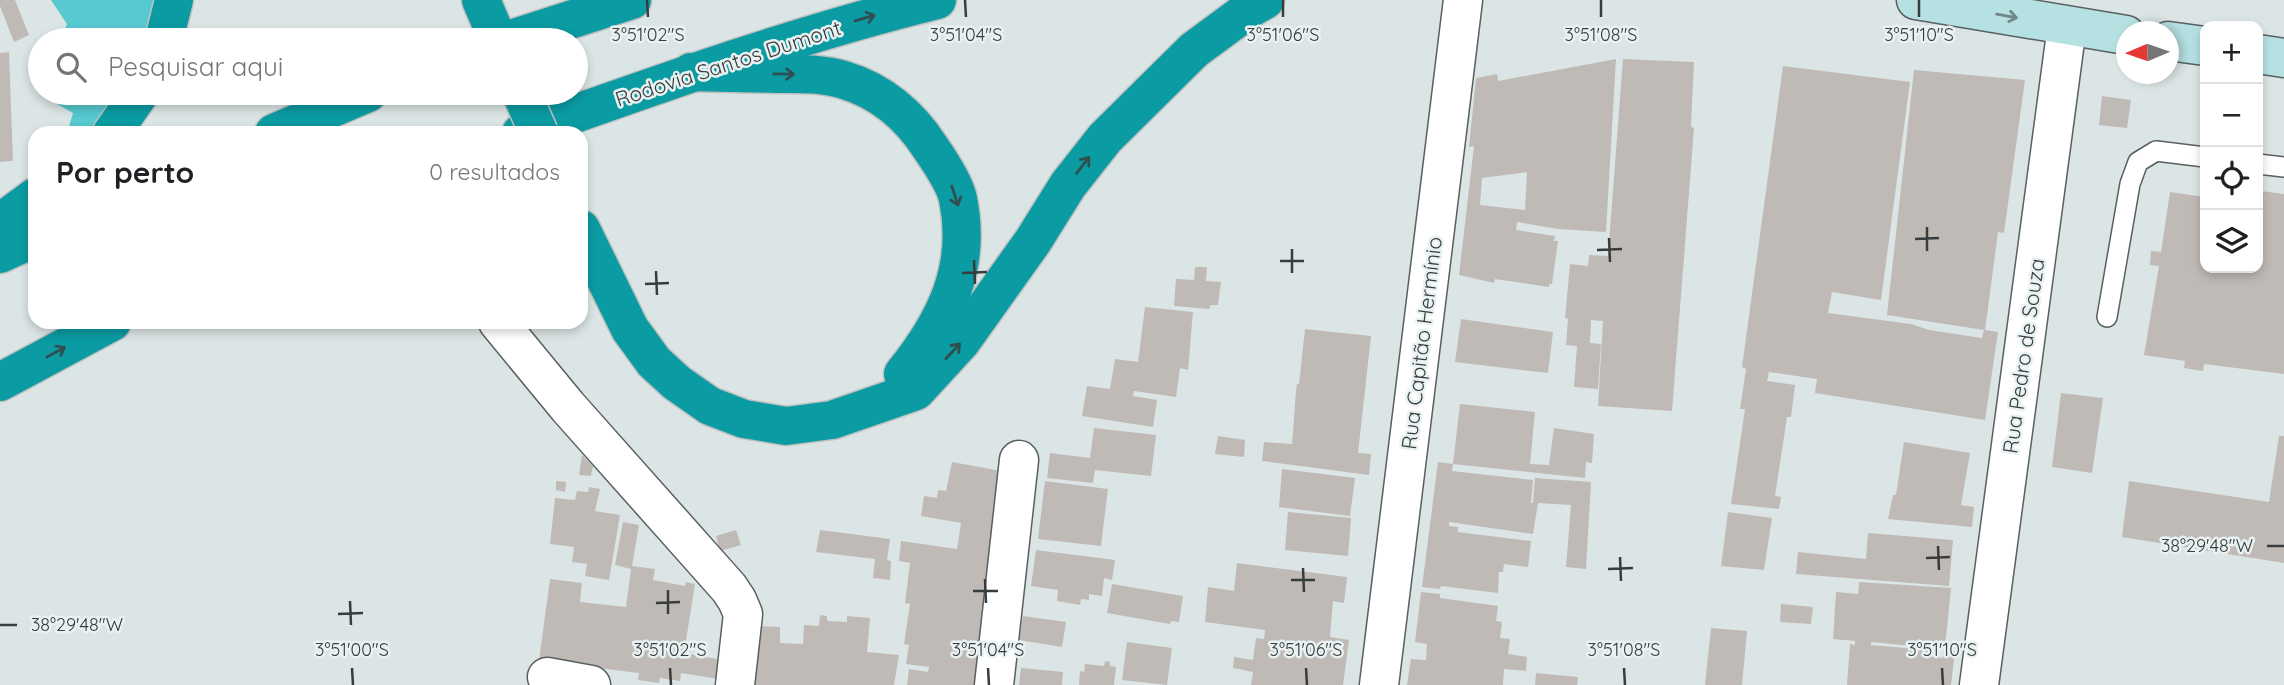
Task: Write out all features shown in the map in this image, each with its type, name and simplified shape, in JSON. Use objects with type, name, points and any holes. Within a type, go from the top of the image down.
[{"type":"highway","points":[[167,28],[174,0]]},
{"type":"highway","points":[[481,0],[494,28]]},
{"type":"highway","points":[[545,28],[632,0]]},
{"type":"highway","name":"Rodovia Santos Dumont","points":[[541,126],[691,72],[871,16],[937,0]]},
{"type":"highway","points":[[588,245],[630,330],[654,362],[709,406],[744,419],[786,426],[832,420],[916,391],[961,342],[1033,241],[1068,185],[1105,138],[1194,50],[1265,0]]},
{"type":"highway","points":[[691,72],[822,75],[846,80],[897,108],[918,129],[934,153],[957,196],[962,239],[957,276],[939,324],[879,403]]},
{"type":"highway","points":[[117,126],[132,105]]},
{"type":"highway","points":[[290,126],[340,105]]},
{"type":"highway","points":[[527,105],[536,126]]},
{"type":"highway","points":[[0,223],[28,202]]},
{"type":"highway","points":[[0,254],[28,241]]},
{"type":"highway","points":[[0,382],[99,329]]},
{"type":"main road","points":[[1916,0],[2116,33]]},
{"type":"main road","points":[[2179,42],[2200,45]]},
{"type":"main road","points":[[2263,55],[2284,58]]},
{"type":"street","name":"Rua Capitão Hermínio","points":[[1379,685],[1463,0]]},
{"type":"street","name":"Rua Pedro de Souza","points":[[1979,685],[2067,26]]},
{"type":"street","points":[[504,329],[576,417],[737,600],[743,614],[735,685]]},
{"type":"street","points":[[994,685],[1019,460]]},
{"type":"street","points":[[547,677],[591,685]]},
{"type":"lane","points":[[2107,317],[2130,184],[2138,162],[2156,151],[2200,156]]},
{"type":"lane","points":[[2263,165],[2284,167]]},
{"type":"shaded area","points":[[51,0],[157,0],[149,28],[66,28],[67,24]]},
{"type":"shaded area","points":[[59,105],[112,105],[96,126],[69,126],[73,113]]},
{"type":"building","points":[[0,0],[15,0],[28,35],[14,42]]},
{"type":"building","points":[[9,52],[13,161],[0,162],[0,53]]},
{"type":"building","points":[[1616,59],[1606,232],[1558,229],[1517,222],[1516,230],[1555,236],[1554,241],[1558,241],[1552,284],[1549,284],[1549,287],[1495,279],[1494,283],[1459,275],[1474,146],[1469,147],[1476,78],[1497,74],[1498,81]],"holes":[[[1527,172],[1525,210],[1480,205],[1482,178]]]},
{"type":"building","points":[[1623,59],[1694,62],[1691,127],[1694,128],[1672,411],[1598,406],[1603,321],[1591,320],[1590,343],[1601,344],[1598,389],[1574,387],[1577,346],[1566,345],[1568,319],[1565,318],[1570,264],[1588,266],[1589,255],[1608,256]]},
{"type":"building","points":[[1783,66],[1910,82],[1881,300],[1832,292],[1828,313],[1911,324],[1929,330],[1982,338],[1984,330],[1887,315],[1914,70],[2025,80],[2004,233],[1998,232],[1985,330],[1998,332],[1985,420],[1815,393],[1817,379],[1769,372],[1767,381],[1795,385],[1791,417],[1787,417],[1775,496],[1781,497],[1779,509],[1731,504],[1745,409],[1740,409],[1746,369],[1742,367]]},
{"type":"building","points":[[2102,96],[2131,100],[2127,128],[2099,125]]},
{"type":"building","points":[[2263,191],[2284,194],[2284,374],[2204,364],[2203,371],[2184,368],[2185,361],[2144,355],[2159,266],[2150,265],[2151,251],[2161,252],[2170,192],[2200,196],[2200,273],[2263,273]]},
{"type":"building","points":[[1195,267],[1207,267],[1206,281],[1221,282],[1218,305],[1211,305],[1209,309],[1174,306],[1176,279],[1194,280]]},
{"type":"building","points":[[1145,307],[1193,312],[1188,370],[1180,368],[1176,397],[1134,391],[1133,396],[1157,400],[1153,427],[1082,416],[1087,386],[1110,389],[1115,359],[1138,362]]},
{"type":"building","points":[[1461,319],[1553,332],[1548,373],[1455,362]]},
{"type":"building","points":[[1305,329],[1371,336],[1358,453],[1371,454],[1369,475],[1262,461],[1264,442],[1292,444]]},
{"type":"building","points":[[2061,393],[2103,398],[2092,473],[2052,467]]},
{"type":"building","points":[[1460,404],[1535,412],[1530,464],[1549,465],[1554,428],[1594,434],[1592,463],[1586,462],[1585,478],[1453,464]]},
{"type":"building","points":[[1094,428],[1156,435],[1151,476],[1095,470],[1093,483],[1047,478],[1050,453],[1090,458]]},
{"type":"building","points":[[1218,436],[1245,440],[1244,457],[1215,454]]},
{"type":"building","points":[[2279,436],[2284,436],[2284,563],[2122,537],[2129,481],[2269,502]]},
{"type":"building","points":[[1904,442],[1970,453],[1961,505],[1974,507],[1972,527],[1888,519],[1893,495],[1896,495]]},
{"type":"building","points":[[582,455],[593,466],[591,476],[579,475]]},
{"type":"building","points":[[952,462],[1001,471],[982,685],[907,685],[909,669],[928,672],[929,667],[906,664],[909,645],[904,644],[910,604],[905,603],[910,563],[899,561],[901,541],[957,549],[961,523],[921,516],[924,496],[937,498],[938,490],[946,491]]},
{"type":"building","points":[[1438,462],[1453,464],[1452,471],[1533,480],[1531,503],[1535,478],[1591,482],[1586,569],[1566,567],[1571,505],[1538,503],[1533,534],[1449,522],[1449,526],[1458,527],[1458,532],[1531,541],[1528,567],[1504,564],[1503,572],[1499,572],[1498,593],[1441,586],[1440,589],[1422,587]]},
{"type":"building","points":[[1282,469],[1355,478],[1350,516],[1279,507]]},
{"type":"building","points":[[556,481],[566,482],[565,492],[556,490]]},
{"type":"building","points":[[1045,481],[1108,489],[1101,546],[1038,539]]},
{"type":"building","points":[[589,487],[600,489],[595,511],[620,515],[609,580],[585,576],[587,564],[572,562],[574,547],[550,544],[555,498],[575,500],[577,491],[588,492]]},
{"type":"building","points":[[1288,512],[1351,518],[1348,556],[1285,550]]},
{"type":"building","points":[[1728,512],[1772,518],[1764,570],[1721,566]]},
{"type":"building","points":[[623,522],[639,525],[632,566],[655,569],[653,580],[685,586],[686,582],[695,584],[684,653],[722,660],[719,679],[681,673],[680,681],[660,678],[659,683],[638,680],[639,673],[573,665],[538,668],[550,579],[582,583],[580,602],[626,607],[631,569],[615,565]]},
{"type":"building","points":[[736,530],[741,545],[720,551],[716,536]]},
{"type":"building","points":[[820,530],[890,539],[887,560],[891,561],[890,580],[873,578],[875,559],[816,552]]},
{"type":"building","points":[[1868,533],[1953,540],[1949,586],[1796,574],[1798,552],[1866,559]]},
{"type":"building","points":[[1036,550],[1115,560],[1112,580],[1104,578],[1102,596],[1089,594],[1089,600],[1081,599],[1080,605],[1057,601],[1058,590],[1031,586]]},
{"type":"building","points":[[1237,563],[1347,577],[1344,603],[1333,601],[1330,637],[1349,640],[1343,685],[1251,685],[1253,672],[1233,668],[1234,657],[1253,660],[1256,638],[1264,639],[1265,630],[1205,622],[1208,587],[1234,591]]},
{"type":"building","points":[[1859,582],[1951,588],[1945,647],[1955,651],[1951,685],[1847,685],[1850,644],[1855,645],[1855,641],[1833,639],[1836,592],[1858,594]],"holes":[[[1871,642],[1944,649],[1943,658],[1928,656],[1928,650],[1871,645]]]},
{"type":"building","points":[[1112,584],[1183,596],[1179,622],[1171,621],[1170,624],[1107,613]]},
{"type":"building","points":[[1421,592],[1440,594],[1440,598],[1498,606],[1496,621],[1502,622],[1500,638],[1510,639],[1508,654],[1527,657],[1526,671],[1504,669],[1503,685],[1407,685],[1411,659],[1426,660],[1427,644],[1415,642]]},
{"type":"building","points":[[1781,604],[1813,607],[1811,624],[1780,622]]},
{"type":"building","points":[[820,615],[827,616],[827,621],[847,622],[847,616],[870,618],[867,652],[899,655],[894,685],[752,685],[757,626],[780,627],[780,643],[803,644],[804,625],[819,626]]},
{"type":"building","points":[[1023,616],[1066,622],[1062,647],[1019,640]]},
{"type":"building","points":[[1711,628],[1747,631],[1742,685],[1705,685]]},
{"type":"building","points":[[1127,642],[1172,648],[1167,685],[1122,680]]},
{"type":"building","points":[[1105,661],[1116,667],[1114,685],[1079,685],[1080,671],[1084,672],[1085,664],[1104,666]]},
{"type":"building","points":[[1021,668],[1063,672],[1062,685],[1019,685]]},
{"type":"building","points":[[1536,673],[1578,677],[1577,685],[1535,685]]}]
